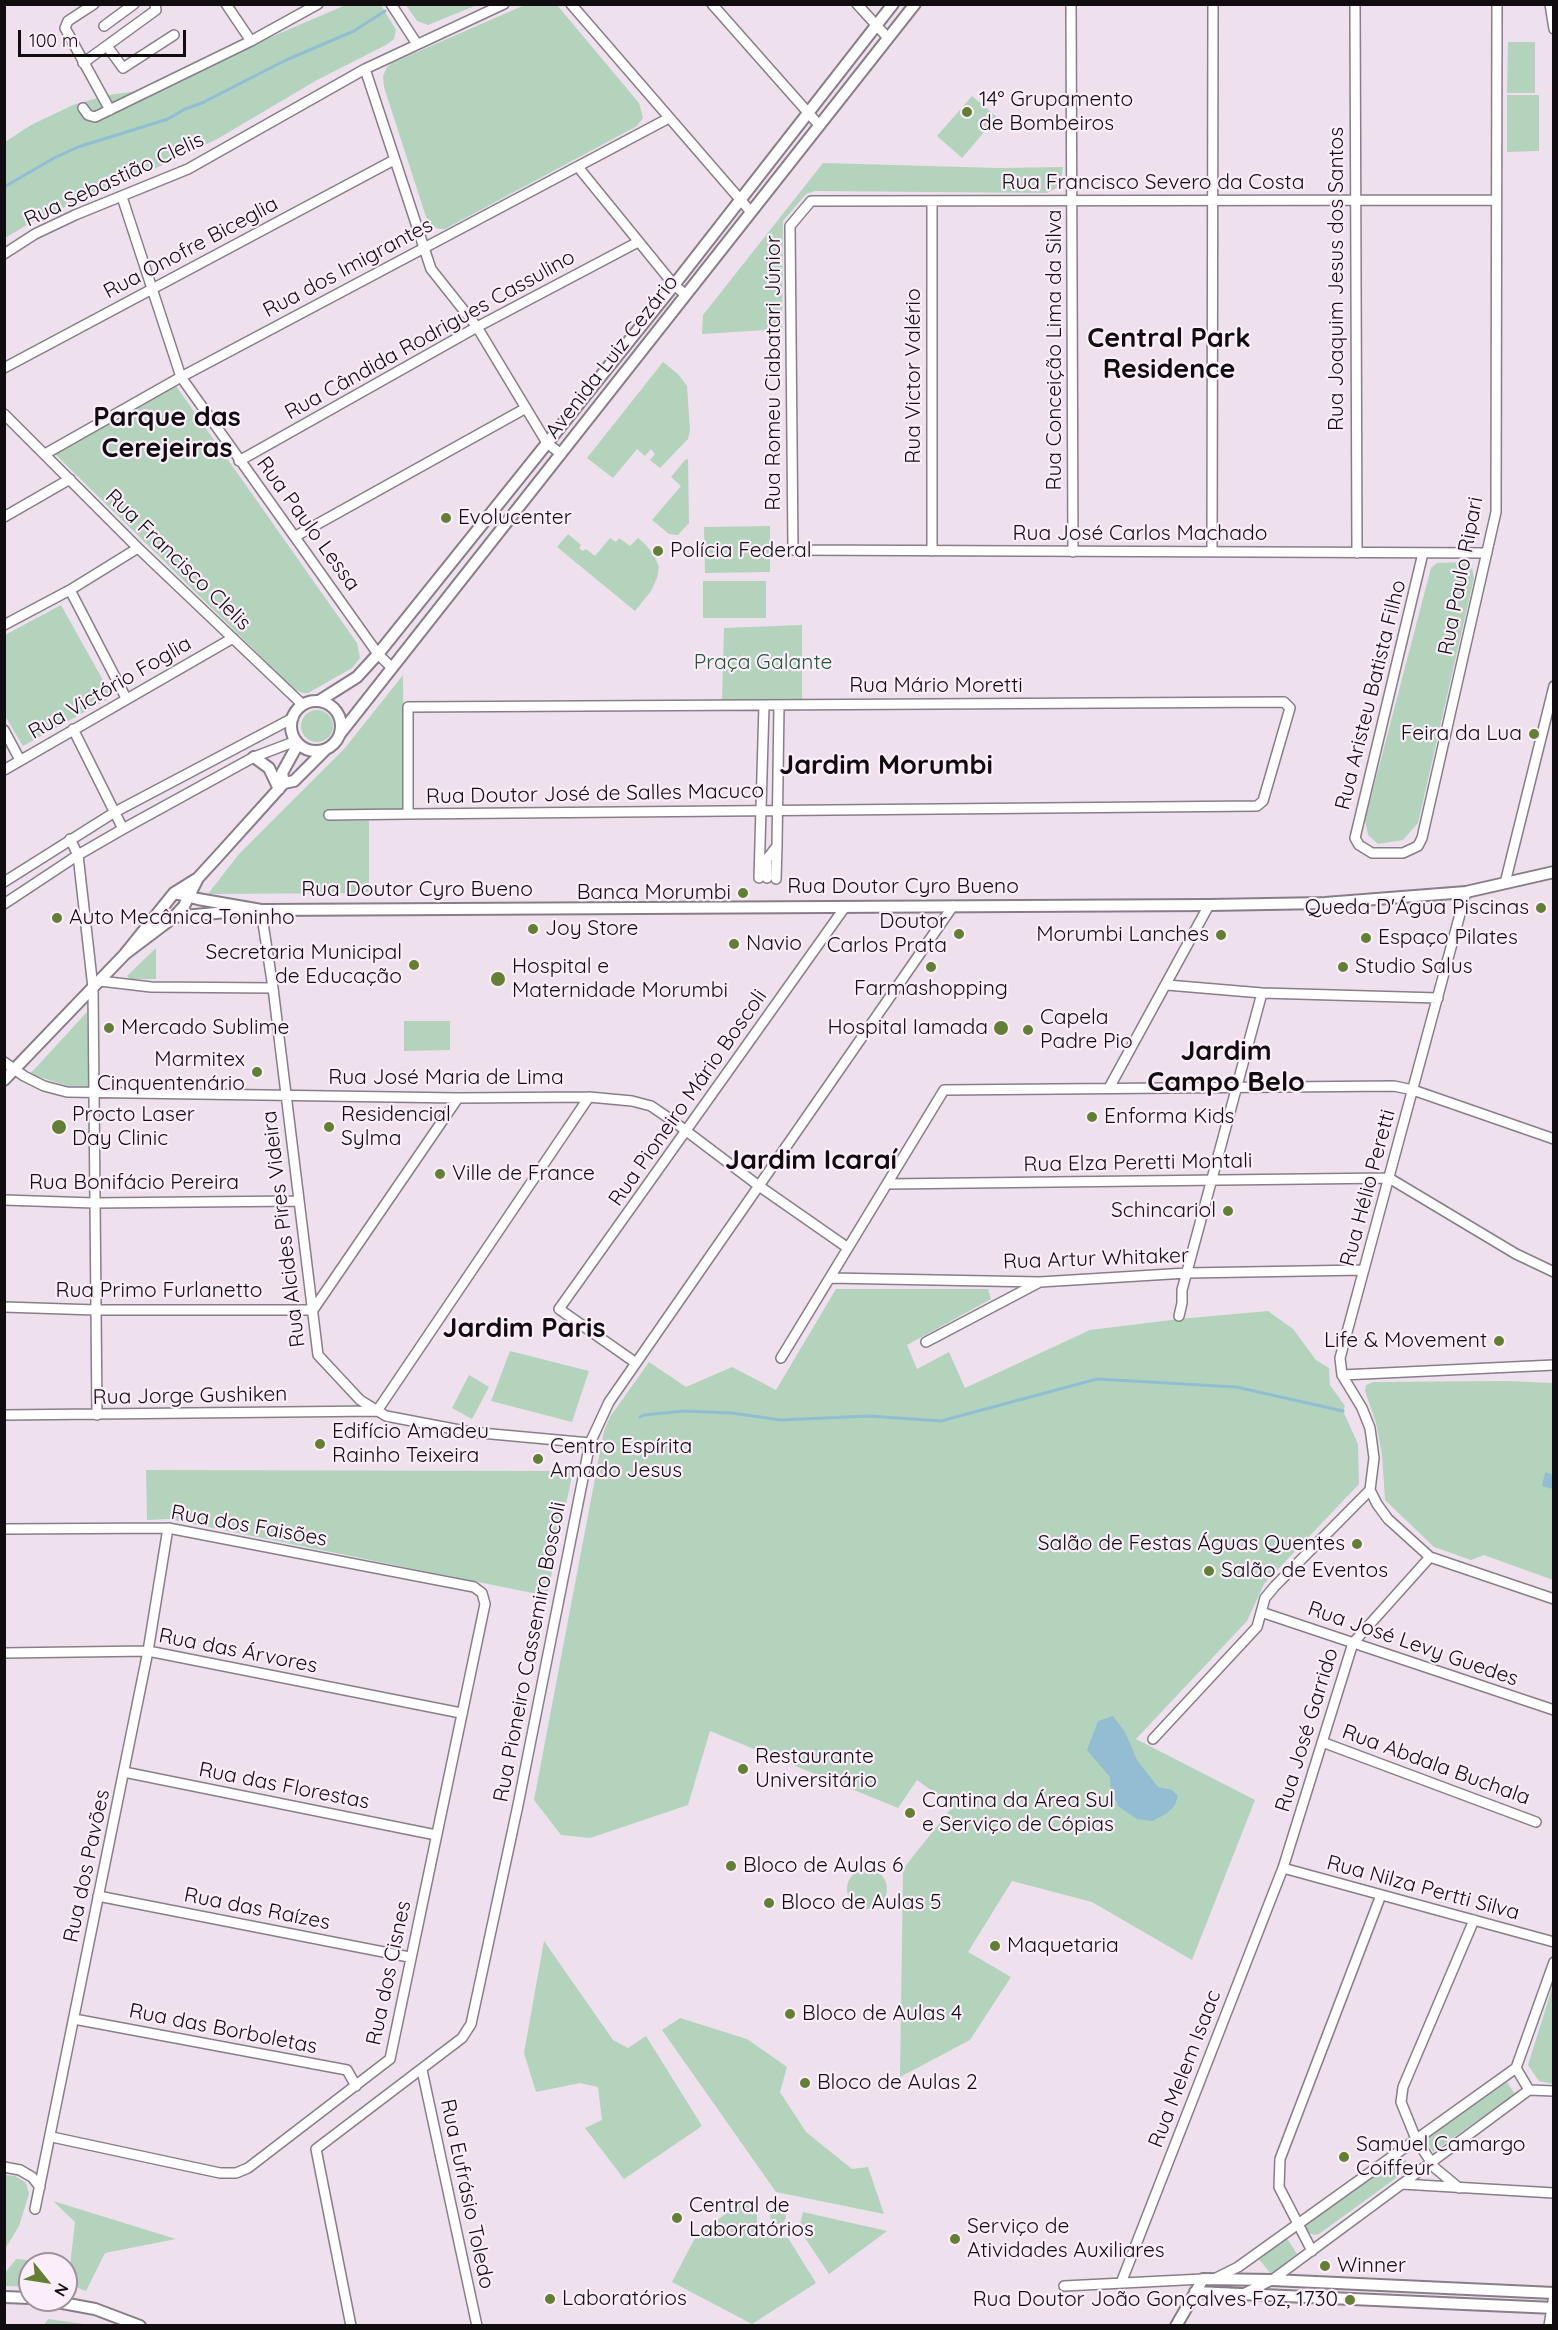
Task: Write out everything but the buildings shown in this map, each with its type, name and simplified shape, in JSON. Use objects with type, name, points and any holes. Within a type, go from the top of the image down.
[{"type":"street","points":[[94,4],[65,24],[83,63],[110,110]]},
{"type":"street","points":[[104,26],[134,4]]},
{"type":"street","points":[[83,63],[156,10],[155,4]]},
{"type":"street","points":[[226,4],[251,41]]},
{"type":"street","points":[[83,108],[88,115],[95,117],[251,41],[306,7],[318,4]]},
{"type":"street","points":[[391,4],[417,44]]},
{"type":"street","name":"Rua Sebastião Clelis","points":[[4,254],[35,234],[188,169],[365,69],[504,4]]},
{"type":"street","points":[[571,4],[751,212]]},
{"type":"street","points":[[712,4],[819,125]]},
{"type":"street","points":[[857,4],[888,38]]},
{"type":"street","name":"Avenida Luiz Cezário","points":[[319,701],[357,677],[378,654],[674,285],[893,4]]},
{"type":"street","name":"Avenida Luiz Cezário","points":[[340,734],[915,4]]},
{"type":"street","name":"Rua Conceição Lima da Silva","points":[[1071,4],[1073,552]]},
{"type":"street","points":[[1212,552],[1213,4]]},
{"type":"street","name":"Rua Joaquim Jesus dos Santos","points":[[1355,4],[1357,553]]},
{"type":"street","name":"Rua Paulo Ripari","points":[[1418,846],[1426,826],[1496,512],[1497,4]]},
{"type":"street","points":[[1550,4],[1554,29]]},
{"type":"street","points":[[107,46],[123,68],[174,35]]},
{"type":"street","points":[[365,69],[431,268],[477,327],[548,443],[561,454]]},
{"type":"street","points":[[840,71],[853,83]]},
{"type":"street","name":"Rua dos Imigrantes","points":[[45,454],[181,377],[669,118]]},
{"type":"street","name":"Rua Onofre Biceglia","points":[[4,368],[394,160]]},
{"type":"street","points":[[578,167],[674,285],[686,295]]},
{"type":"street","name":"Rua Paulo Lessa","points":[[122,197],[181,377],[378,654],[392,668]]},
{"type":"street","name":"Rua Francisco Severo da Costa","points":[[811,201],[1496,200]]},
{"type":"street","name":"Rua Romeu Ciabatari Júnior","points":[[793,550],[790,226],[811,201]]},
{"type":"street","name":"Rua Victor Valério","points":[[932,201],[932,551]]},
{"type":"street","name":"Rua Cândida Rodrigues Cassulino","points":[[239,460],[477,327],[638,242]]},
{"type":"street","points":[[296,536],[526,408]]},
{"type":"street","name":"Rua Francisco Clelis","points":[[4,414],[138,548],[303,705]]},
{"type":"street","points":[[4,517],[70,479]]},
{"type":"street","points":[[4,625],[70,590],[138,548]]},
{"type":"street","name":"Rua José Carlos Machado","points":[[793,550],[1487,553]]},
{"type":"street","name":"Rua Aristeu Batista Filho","points":[[1418,846],[1403,853],[1372,853],[1359,845],[1355,838],[1423,553]]},
{"type":"street","points":[[70,590],[126,698]]},
{"type":"street","name":"Rua Victório Foglia","points":[[4,770],[233,638]]},
{"type":"street","points":[[1505,883],[1554,686]]},
{"type":"street","points":[[4,1080],[125,954],[164,903],[174,893],[198,878],[281,786],[294,782],[335,742],[340,734],[341,726],[336,711],[319,701],[303,705],[293,718],[291,725],[297,742],[308,750],[326,749]]},
{"type":"street","name":"Rua Mário Moretti","points":[[408,814],[408,706],[1284,702],[1290,708],[1263,801],[1257,806]]},
{"type":"street","points":[[764,705],[761,811],[767,878],[767,859],[777,846],[779,705]]},
{"type":"street","points":[[4,882],[115,812],[293,718]]},
{"type":"street","points":[[74,729],[123,829]]},
{"type":"street","points":[[4,730],[20,760]]},
{"type":"street","points":[[4,904],[78,855],[123,829],[254,757],[297,742]]},
{"type":"street","points":[[281,786],[282,773],[297,742]]},
{"type":"street","points":[[762,746],[778,747]]},
{"type":"street","points":[[254,757],[269,768],[281,786]]},
{"type":"street","name":"Rua Doutor José de Salles Macuco","points":[[329,815],[1257,806]]},
{"type":"street","points":[[70,839],[78,855],[96,984],[93,1093],[97,1415]]},
{"type":"street","name":"Rua Doutor Cyro Bueno","points":[[174,917],[256,910],[1325,903],[1466,892],[1554,872]]},
{"type":"street","points":[[125,954],[174,917],[184,906],[198,878]]},
{"type":"street","name":"Rua Hélio Peretti","points":[[1342,1375],[1340,1358],[1466,892]]},
{"type":"street","name":"Rua Doutor Cyro Bueno","points":[[174,893],[256,910]]},
{"type":"street","points":[[164,903],[167,912],[174,917]]},
{"type":"street","points":[[1109,1089],[1209,905]]},
{"type":"street","name":"Rua Pioneiro Cassemiro Boscoli","points":[[351,2325],[316,2149],[462,2038],[471,2024],[518,1805],[590,1443],[609,1402],[953,906]]},
{"type":"street","name":"Rua Pioneiro Mário Boscoli","points":[[636,1363],[560,1309],[845,907]]},
{"type":"street","name":"Rua Alcides Pires Videira","points":[[256,910],[273,988],[318,1355],[360,1400],[377,1411],[400,1419],[470,1432],[590,1443]]},
{"type":"street","points":[[96,984],[273,988]]},
{"type":"street","points":[[1167,985],[1262,993],[1438,998]]},
{"type":"street","points":[[1179,1316],[1181,1295],[1262,993]]},
{"type":"street","name":"Rua José Maria de Lima","points":[[4,1062],[44,1086],[67,1092],[458,1098],[589,1097],[632,1101],[651,1106],[848,1248]]},
{"type":"street","points":[[781,1358],[944,1090],[1394,1086],[1413,1090],[1554,1138]]},
{"type":"street","points":[[377,1411],[589,1097]]},
{"type":"street","points":[[313,1310],[458,1098]]},
{"type":"street","points":[[1389,1178],[1516,1254],[1554,1272]]},
{"type":"street","name":"Rua Elza Peretti Montali","points":[[887,1184],[1389,1178]]},
{"type":"street","name":"Rua Bonifácio Pereira","points":[[4,1200],[94,1203],[299,1201]]},
{"type":"street","name":"Rua Artur Whitaker","points":[[830,1278],[1040,1282],[1187,1273],[1364,1270]]},
{"type":"street","points":[[926,1342],[1040,1282]]},
{"type":"street","name":"Rua Primo Furlanetto","points":[[4,1307],[96,1310],[313,1310]]},
{"type":"street","points":[[1554,1365],[1342,1375],[1362,1407],[1370,1428],[1374,1458],[1370,1490],[1388,1519],[1430,1557],[1554,1599]]},
{"type":"street","name":"Rua Jorge Gushiken","points":[[4,1415],[377,1411]]},
{"type":"street","points":[[1153,1739],[1257,1627],[1265,1598],[1275,1586],[1370,1490]]},
{"type":"street","name":"Rua dos Faisões","points":[[4,1529],[168,1528],[474,1587],[482,1593]]},
{"type":"street","name":"Rua dos Pavões","points":[[35,2209],[148,1651],[168,1528]]},
{"type":"street","name":"Rua José Garrido","points":[[1283,1868],[1353,1643],[1430,1557]]},
{"type":"street","name":"Rua dos Cisnes","points":[[51,2137],[220,2173],[236,2173],[248,2168],[390,2059],[485,1604],[482,1593]]},
{"type":"street","name":"Rua José Levy Guedes","points":[[1261,1612],[1554,1710]]},
{"type":"street","name":"Rua das Árvores","points":[[4,1653],[148,1651],[462,1713]]},
{"type":"street","name":"Rua Abdala Buchala","points":[[1323,1742],[1536,1822]]},
{"type":"street","name":"Rua das Florestas","points":[[124,1772],[436,1835]]},
{"type":"street","name":"Rua Nilza Pertti Silva","points":[[1283,1868],[1554,1942]]},
{"type":"street","name":"Rua Melem Isaac","points":[[1121,2283],[1283,1868]]},
{"type":"street","points":[[1312,2251],[1280,2187],[1280,2159],[1381,1895]]},
{"type":"street","name":"Rua das Raízes","points":[[99,1896],[410,1958]]},
{"type":"street","points":[[1459,2188],[1446,2179],[1416,2139],[1401,2102],[1402,2087],[1474,1920]]},
{"type":"street","points":[[1216,2278],[1238,2266],[1516,2068],[1554,1962]]},
{"type":"street","name":"Rua das Borboletas","points":[[74,2019],[347,2070],[356,2086]]},
{"type":"street","points":[[1516,2068],[1529,2090]]},
{"type":"street","name":"Rua Eufrásio Toledo","points":[[422,2070],[477,2325]]},
{"type":"street","points":[[1240,2295],[1272,2280],[1529,2090],[1554,2091]]},
{"type":"street","points":[[4,2167],[20,2170],[32,2177],[40,2187]]},
{"type":"street","points":[[1402,2184],[1554,2193]]},
{"type":"street","points":[[1064,2286],[1216,2278],[1554,2294],[1549,2325]]},
{"type":"street","points":[[1176,2325],[1203,2279]]},
{"type":"street","points":[[1182,2280],[1196,2292],[1553,2308]]},
{"type":"street","points":[[78,2306],[95,2309],[140,2325]]},
{"type":"green space","points":[[527,4],[557,5],[639,103],[643,118],[637,126],[445,229],[439,229],[432,226],[426,217],[384,87],[383,76],[387,67],[392,63]]},
{"type":"green space","points":[[346,5],[381,5],[396,30],[394,39],[317,80],[219,138],[172,161],[37,219],[5,238],[5,142],[31,125],[73,105],[108,95],[146,90]]},
{"type":"green space","points":[[406,5],[477,5],[428,25],[417,21]]},
{"type":"green space","points":[[1508,42],[1535,42],[1535,93],[1507,93]]},
{"type":"green space","points":[[1507,95],[1539,95],[1539,151],[1507,152]]},
{"type":"green space","points":[[972,96],[997,117],[962,158],[937,136]]},
{"type":"green space","points":[[823,163],[999,168],[1063,167],[1060,186],[1047,193],[815,191],[806,194],[783,221],[782,329],[702,334],[703,315]]},
{"type":"green space","points":[[663,362],[678,374],[687,386],[690,430],[688,439],[660,468],[650,460],[655,454],[651,449],[645,456],[637,449],[613,478],[587,458]]},
{"type":"green space","points":[[176,386],[357,643],[360,658],[352,668],[308,693],[295,690],[54,453]]},
{"type":"green space","points":[[688,459],[689,523],[678,535],[669,534],[652,520],[681,486],[671,477]]},
{"type":"green space","points":[[770,526],[770,572],[705,573],[704,527]]},
{"type":"green space","points":[[568,534],[581,545],[579,548],[583,551],[586,549],[595,556],[610,538],[616,542],[619,538],[630,546],[638,538],[645,544],[654,555],[659,567],[651,591],[635,611],[557,547]]},
{"type":"green space","points":[[1463,562],[1472,567],[1474,578],[1418,823],[1403,840],[1378,844],[1368,835],[1365,820],[1431,568],[1437,563]]},
{"type":"green space","points":[[703,581],[766,581],[766,618],[703,618]]},
{"type":"green space","points":[[61,605],[109,691],[109,696],[106,700],[23,746],[5,716],[5,635]]},
{"type":"green space","name":"Praça Galante","points":[[802,625],[802,699],[722,700],[724,628]]},
{"type":"green space","points":[[403,675],[404,810],[328,811],[328,821],[369,821],[369,893],[208,894],[239,854],[345,748]]},
{"type":"green space","points":[[317,710],[329,714],[333,726],[329,738],[317,742],[305,738],[301,726],[305,714]]},
{"type":"green space","points":[[156,948],[156,979],[130,979],[127,976]]},
{"type":"green space","points":[[87,1012],[89,1087],[68,1086],[30,1074]]},
{"type":"green space","points":[[404,1021],[450,1021],[450,1050],[404,1051]]},
{"type":"green space","points":[[836,1289],[988,1289],[991,1299],[907,1345],[917,1369],[949,1352],[965,1388],[1090,1330],[1268,1311],[1293,1329],[1316,1360],[1329,1368],[1330,1385],[1345,1406],[1343,1411],[1358,1444],[1359,1484],[1264,1584],[1247,1621],[1136,1739],[1255,1800],[1192,1960],[1092,1902],[1012,1881],[968,1952],[1011,1977],[970,2040],[900,2077],[903,1869],[953,1806],[917,1780],[898,1808],[710,1731],[688,1805],[590,1838],[561,1835],[534,1800],[604,1431],[610,1417],[649,1362],[686,1387],[732,1367],[776,1390]]},
{"type":"green space","points":[[510,1351],[589,1371],[572,1422],[491,1401]]},
{"type":"green space","points":[[469,1375],[489,1387],[472,1419],[452,1408]]},
{"type":"green space","points":[[1373,1382],[1553,1383],[1553,1580],[1484,1555],[1471,1560],[1434,1547],[1385,1500],[1382,1455],[1376,1423],[1365,1391],[1366,1385]]},
{"type":"green space","points":[[146,1470],[573,1471],[547,1596],[169,1519],[147,1520]]},
{"type":"green space","points":[[867,1869],[881,1875],[887,1889],[881,1903],[867,1909],[853,1903],[847,1889],[853,1875]]},
{"type":"green space","points":[[544,1941],[613,2040],[628,2048],[646,2036],[702,2126],[624,2179],[585,2128],[602,2120],[598,2087],[580,2083],[536,2092],[524,2053]]},
{"type":"green space","points":[[1553,1985],[1553,2084],[1539,2081],[1528,2065]]},
{"type":"green space","points":[[680,2018],[747,2039],[787,2067],[780,2092],[806,2132],[852,2169],[868,2167],[884,2214],[776,2192],[662,2030]]},
{"type":"green space","points":[[1507,2082],[1515,2094],[1433,2152],[1425,2140]]},
{"type":"green space","points":[[1399,2157],[1407,2161],[1407,2170],[1319,2234],[1314,2235],[1307,2232],[1305,2229],[1308,2221]]},
{"type":"green space","points":[[5,2175],[15,2176],[26,2183],[29,2194],[19,2226],[5,2249]]},
{"type":"green space","points":[[53,2201],[176,2239],[105,2253],[86,2291],[78,2288],[78,2252],[72,2252],[75,2222]]},
{"type":"green space","points":[[757,2202],[757,2223],[768,2237],[788,2238],[816,2283],[752,2324],[672,2282],[696,2236],[740,2203]]},
{"type":"green space","points":[[775,2208],[781,2208],[786,2216],[784,2222],[775,2224],[770,2219],[770,2213]]},
{"type":"green space","points":[[803,2212],[887,2231],[829,2274],[799,2229]]},
{"type":"green space","points":[[1286,2237],[1297,2254],[1271,2274],[1258,2258]]},
{"type":"green space","points":[[18,2259],[18,2287],[5,2286],[5,2273]]},
{"type":"green space","points":[[48,2319],[91,2325],[44,2325]]},
{"type":"water","points":[[1545,1472],[1553,1475],[1553,1489],[1542,1486]]},
{"type":"water","points":[[1113,1716],[1125,1732],[1137,1760],[1158,1787],[1172,1790],[1178,1796],[1175,1805],[1166,1814],[1152,1821],[1137,1819],[1119,1807],[1111,1792],[1110,1777],[1087,1750],[1098,1721]]},
{"type":"waterway","points":[[4,187],[78,147],[168,119],[286,60],[354,31],[385,11]]},
{"type":"waterway","points":[[640,1417],[684,1411],[732,1413],[781,1420],[869,1416],[941,1421],[1097,1379],[1236,1387],[1343,1411]]},
{"type":"place","name":"14° Grupamento de Bombeiros","points":[[967,112]]},
{"type":"place","name":"Evolucenter","points":[[446,518]]},
{"type":"place","name":"Polícia Federal","points":[[658,551]]},
{"type":"place","name":"Feira da Lua","points":[[1534,734]]},
{"type":"place","name":"Banca Morumbi","points":[[743,893]]},
{"type":"place","name":"Queda D'Água Piscinas","points":[[1541,908]]},
{"type":"place","name":"Auto Mecânica Toninho","points":[[57,918]]},
{"type":"place","name":"Joy Store","points":[[533,929]]},
{"type":"place","name":"Doutor Carlos Prata","points":[[959,934]]},
{"type":"place","name":"Morumbi Lanches","points":[[1221,935]]},
{"type":"place","name":"Espaço Pilates","points":[[1366,938]]},
{"type":"place","name":"Navio","points":[[734,944]]},
{"type":"place","name":"Secretaria Municipal de Educação","points":[[414,965]]},
{"type":"place","name":"Farmashopping","points":[[931,967]]},
{"type":"place","name":"Studio Salus","points":[[1343,967]]},
{"type":"place","name":"Hospital e Maternidade Morumbi","points":[[498,979]]},
{"type":"place","name":"Mercado Sublime","points":[[109,1028]]},
{"type":"place","name":"Hospital Iamada","points":[[1001,1028]]},
{"type":"place","name":"Capela Padre Pio","points":[[1028,1030]]},
{"type":"place","name":"Marmitex Cinquentenário","points":[[257,1072]]},
{"type":"place","name":"Enforma Kids","points":[[1092,1117]]},
{"type":"place","name":"Procto Laser Day Clinic","points":[[59,1127]]},
{"type":"place","name":"Residencial Sylma","points":[[329,1127]]},
{"type":"place","name":"Ville de France","points":[[440,1174]]},
{"type":"place","name":"Schincariol","points":[[1228,1211]]},
{"type":"place","name":"Life & Movement","points":[[1499,1341]]},
{"type":"place","name":"Edifício Amadeu Rainho Teixeira","points":[[320,1444]]},
{"type":"place","name":"Centro Espírita Amado Jesus","points":[[538,1459]]},
{"type":"place","name":"Salão de Festas Águas Quentes","points":[[1357,1544]]},
{"type":"place","name":"Salão de Eventos","points":[[1209,1571]]},
{"type":"place","name":"Restaurante Universitário","points":[[743,1769]]},
{"type":"place","name":"Cantina da Área Sul e Serviço de Cópias","points":[[910,1813]]},
{"type":"place","name":"Bloco de Aulas 6","points":[[731,1866]]},
{"type":"place","name":"Bloco de Aulas 5","points":[[769,1903]]},
{"type":"place","name":"Maquetaria","points":[[995,1946]]},
{"type":"place","name":"Bloco de Aulas 4","points":[[790,2014]]},
{"type":"place","name":"Bloco de Aulas 2","points":[[805,2083]]},
{"type":"place","name":"Samuel Camargo Coiffeur","points":[[1344,2157]]},
{"type":"place","name":"Central de Laboratórios","points":[[677,2218]]},
{"type":"place","name":"Serviço de Atividades Auxiliares","points":[[955,2239]]},
{"type":"place","name":"Winner","points":[[1325,2266]]},
{"type":"place","name":"Laboratórios","points":[[550,2299]]},
{"type":"place","name":"Rua Doutor João Gonçalves Foz, 1730","points":[[1350,2300]]},
{"type":"district","name":"Central Park Residence","points":[[1169,354]]},
{"type":"district","name":"Parque das Cerejeiras","points":[[167,434]]},
{"type":"district","name":"Jardim Morumbi","points":[[886,766]]},
{"type":"district","name":"Jardim Campo Belo","points":[[1226,1068]]},
{"type":"district","name":"Jardim Icaraí","points":[[811,1161]]},
{"type":"district","name":"Jardim Paris","points":[[524,1329]]}]
